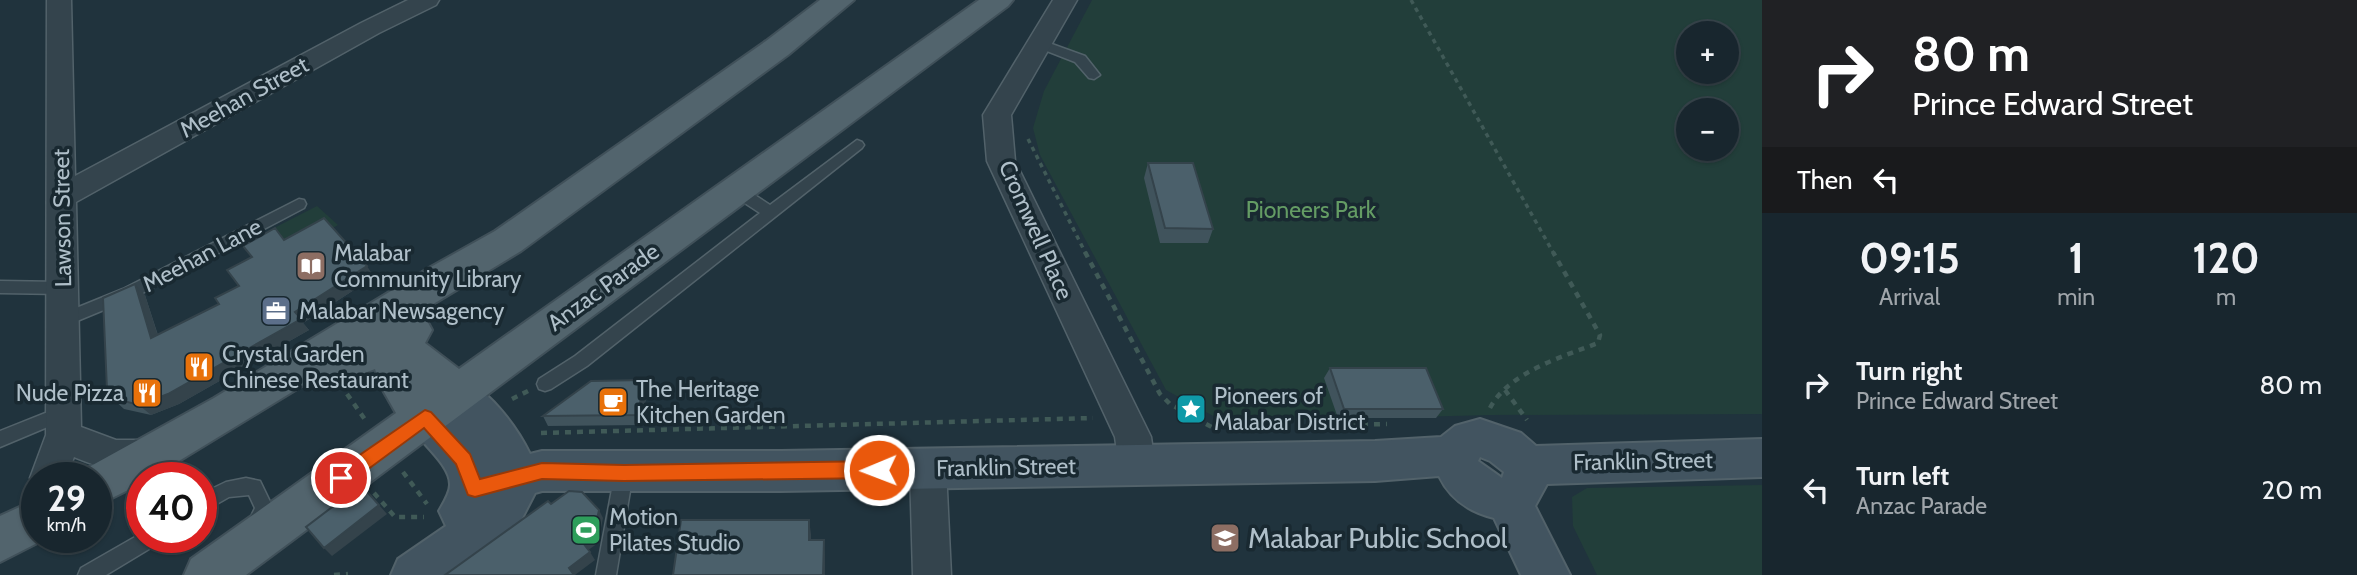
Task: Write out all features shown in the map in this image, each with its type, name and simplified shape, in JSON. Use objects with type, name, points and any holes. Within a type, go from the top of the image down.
[{"type":"main road","points":[[398,349],[428,312],[508,242],[777,48],[839,0]]},
{"type":"main road","name":"Anzac Parade","points":[[220,566],[998,0]]},
{"type":"main road","points":[[112,477],[229,411],[443,278],[508,242]]},
{"type":"main road","points":[[229,411],[361,355],[398,349],[425,363],[441,406]]},
{"type":"street","name":"Lawson Street","points":[[53,462],[64,424],[65,320],[62,288],[59,0]]},
{"type":"street","name":"Meehan Street","points":[[61,197],[370,28],[427,0]]},
{"type":"street","name":"Cromwell Place","points":[[1065,0],[997,115],[1002,161],[1133,437],[1137,465]]},
{"type":"street","points":[[391,575],[419,547],[496,483],[510,458],[497,439],[441,406]]},
{"type":"street","points":[[64,424],[113,455],[137,458],[148,456]]},
{"type":"street","name":"Franklin Street","points":[[496,483],[542,471],[624,473],[928,469],[1374,461],[1455,455],[1460,473],[1475,489],[1497,498],[1529,476],[1762,458]]},
{"type":"street","points":[[928,469],[932,575]]},
{"type":"street","points":[[1529,476],[1546,575]]},
{"type":"street","points":[[415,575],[501,513],[514,495],[496,483]]},
{"type":"lane","points":[[1038,43],[1080,59],[1094,75]]},
{"type":"lane","points":[[545,384],[581,361],[857,145]]},
{"type":"lane","points":[[736,190],[772,213]]},
{"type":"lane","name":"Meehan Lane","points":[[65,320],[129,293],[299,204]]},
{"type":"lane","points":[[0,287],[62,288]]},
{"type":"lane","points":[[0,439],[64,424]]},
{"type":"lane","points":[[606,575],[624,473]]},
{"type":"lane","points":[[217,493],[237,486],[254,486],[264,508],[257,523],[220,566]]},
{"type":"lane","points":[[88,575],[126,552]]},
{"type":"path","points":[[1411,0],[1600,335],[1598,342],[1536,369],[1505,390],[1492,401],[1490,415]]},
{"type":"path","points":[[1026,132],[1047,180],[1160,394],[1170,404],[1217,429],[1228,463]]},
{"type":"path","points":[[344,389],[367,422]]},
{"type":"path","points":[[1505,390],[1529,476]]},
{"type":"path","points":[[541,433],[1123,418]]},
{"type":"path","points":[[399,465],[432,510]]},
{"type":"path","points":[[371,490],[395,517],[424,517]]},
{"type":"path","points":[[334,575],[348,574]]},
{"type":"green space","name":"Pioneers Park","points":[[1092,0],[1762,0],[1762,414],[1490,415],[1224,422],[1166,390],[1040,155],[1033,128],[1044,91]]},
{"type":"green space","points":[[317,206],[338,225],[292,251],[274,228]]},
{"type":"green space","points":[[1762,485],[1762,575],[1597,575],[1573,526],[1572,497],[1587,488]]},
{"type":"building","points":[[1148,163],[1193,163],[1213,229],[1165,228]]},
{"type":"building","points":[[324,218],[367,266],[295,312],[301,319],[168,394],[139,405],[112,398],[107,390],[103,298],[135,284],[151,338],[219,304],[215,298],[239,286],[227,270],[252,257],[243,246],[275,228],[284,240]]},
{"type":"building","points":[[1330,368],[1426,368],[1443,409],[1344,409]]},
{"type":"building","points":[[644,380],[638,415],[543,416],[591,381]]},
{"type":"building","points":[[361,485],[379,505],[324,548],[306,527]]},
{"type":"building","points":[[569,491],[582,492],[599,510],[594,534],[583,543],[590,552],[569,568],[574,575],[445,575],[548,501],[551,504]]},
{"type":"building","points":[[681,520],[809,520],[809,540],[824,540],[823,575],[673,575]]},
{"type":"place","name":"Malabar Community Library","points":[[311,266]]},
{"type":"place","name":"Malabar Newsagency","points":[[276,311]]},
{"type":"place","name":"Crystal Garden Chinese Restaurant","points":[[199,367]]},
{"type":"place","name":"Nude Pizza","points":[[147,393]]},
{"type":"place","name":"The Heritage Kitchen Garden","points":[[613,402]]},
{"type":"place","name":"Pioneers of Malabar District","points":[[1191,409]]},
{"type":"place","name":"Motion Pilates Studio","points":[[586,530]]},
{"type":"place","name":"Malabar Public School","points":[[1225,538]]},
{"type":"route","points":[[341,478],[425,417],[464,460],[475,489],[542,471],[624,473],[879,470]]}]
